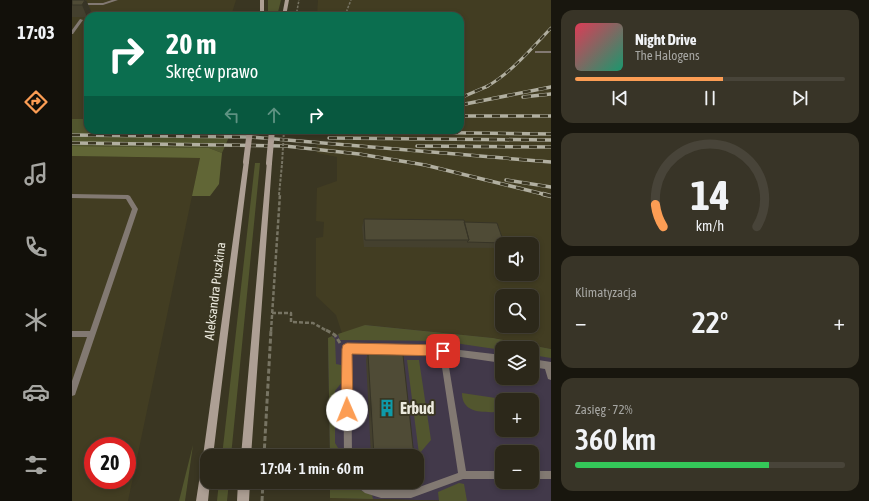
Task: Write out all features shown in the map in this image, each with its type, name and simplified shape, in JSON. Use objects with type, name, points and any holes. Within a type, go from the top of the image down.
[{"type":"main road","points":[[262,0],[262,12]]},
{"type":"main road","points":[[285,12],[287,0]]},
{"type":"main road","name":"Aleksandra Puszkina","points":[[209,449],[250,134]]},
{"type":"main road","points":[[247,449],[272,134]]},
{"type":"main road","points":[[202,501],[204,489]]},
{"type":"main road","points":[[243,501],[244,489]]},
{"type":"lane","points":[[72,4],[103,4],[116,0]]},
{"type":"lane","points":[[72,33],[81,20]]},
{"type":"lane","points":[[536,52],[551,52]]},
{"type":"lane","points":[[72,196],[128,196],[135,209],[72,392]]},
{"type":"lane","points":[[72,334],[92,334]]},
{"type":"lane","points":[[348,449],[347,349],[443,351],[495,358]]},
{"type":"lane","points":[[443,351],[463,475]]},
{"type":"lane","points":[[539,364],[549,366],[551,376]]},
{"type":"lane","points":[[367,489],[381,494],[411,494],[463,475],[495,475]]},
{"type":"lane","points":[[539,475],[551,475]]},
{"type":"path","points":[[297,12],[299,0]]},
{"type":"path","points":[[347,12],[351,0]]},
{"type":"path","points":[[264,449],[284,134]]},
{"type":"path","points":[[272,313],[291,313],[291,322],[313,323],[335,335],[339,342],[347,349]]},
{"type":"path","points":[[262,501],[263,489]]},
{"type":"shaded area","points":[[72,0],[236,0],[232,12],[84,12],[84,119],[72,119]]},
{"type":"shaded area","points":[[318,0],[551,0],[551,349],[539,347],[539,341],[509,341],[493,338],[366,325],[342,333],[336,315],[316,296],[316,238],[323,237],[324,222],[316,221],[317,188],[337,181],[337,157],[317,153],[317,145],[336,146],[336,135],[317,134],[464,134],[464,12],[317,12]]},
{"type":"shaded area","points":[[72,156],[200,158],[136,463],[136,437],[84,437],[84,489],[131,489],[128,501],[72,501]]},
{"type":"shaded area","name":"Erbud","points":[[366,325],[493,338],[509,341],[495,341],[495,385],[539,385],[539,347],[551,349],[551,501],[459,501],[330,498],[330,489],[424,489],[424,449],[330,449],[328,338]]},
{"type":"shaded area","points":[[330,498],[459,501],[330,501]]},
{"type":"green space","points":[[268,0],[281,0],[278,12],[268,12]]},
{"type":"green space","points":[[72,119],[84,119],[84,134],[230,134],[222,153],[209,148],[72,146]]},
{"type":"green space","points":[[72,146],[209,148],[222,153],[219,184],[210,196],[192,196],[200,158],[72,156]]},
{"type":"green space","points":[[255,163],[260,163],[232,449],[223,449]]},
{"type":"green space","points":[[365,325],[493,338],[509,341],[495,341],[495,349],[441,341],[340,340],[338,334]]},
{"type":"green space","points":[[332,336],[335,339],[336,364],[341,365],[342,382],[335,391],[335,443],[339,449],[330,449],[328,338]]},
{"type":"green space","points":[[539,347],[551,349],[551,358],[539,356]]},
{"type":"green space","points":[[407,360],[419,360],[431,440],[423,449],[418,449]]},
{"type":"green space","points":[[462,393],[495,398],[495,412],[482,412],[470,409],[463,400]]},
{"type":"green space","points":[[193,445],[185,501],[179,501]]},
{"type":"green space","points":[[459,483],[464,484],[467,501],[439,501],[438,492]]},
{"type":"green space","points":[[218,489],[228,489],[227,501],[217,501]]},
{"type":"green space","points":[[330,489],[359,489],[372,495],[373,499],[330,498]]},
{"type":"building","points":[[72,0],[85,0],[82,5],[72,5]]},
{"type":"building","points":[[364,219],[464,220],[469,240],[365,240]]},
{"type":"building","points":[[464,222],[497,223],[502,237],[495,237],[495,243],[467,242],[469,240]]},
{"type":"building","name":"Erbud","points":[[368,354],[403,355],[413,449],[374,449]]},
{"type":"railway","points":[[487,87],[512,68],[551,28]]},
{"type":"railway","points":[[464,96],[487,87]]},
{"type":"railway","points":[[464,104],[551,87]]},
{"type":"railway","points":[[523,97],[551,94]]},
{"type":"railway","points":[[464,116],[551,116]]},
{"type":"railway","points":[[464,133],[551,134]]},
{"type":"railway","points":[[72,135],[251,137],[551,162]]},
{"type":"railway","points":[[329,138],[551,140]]},
{"type":"railway","points":[[72,143],[285,146],[359,154],[425,165],[547,195]]},
{"type":"railway","points":[[417,146],[551,147]]},
{"type":"railway","points":[[506,180],[551,187]]},
{"type":"railway","points":[[543,194],[547,195]]},
{"type":"railway","points":[[547,195],[551,196]]},
{"type":"place","name":"Erbud","points":[[387,408]]},
{"type":"route","points":[[347,410],[347,349],[443,351]]}]
